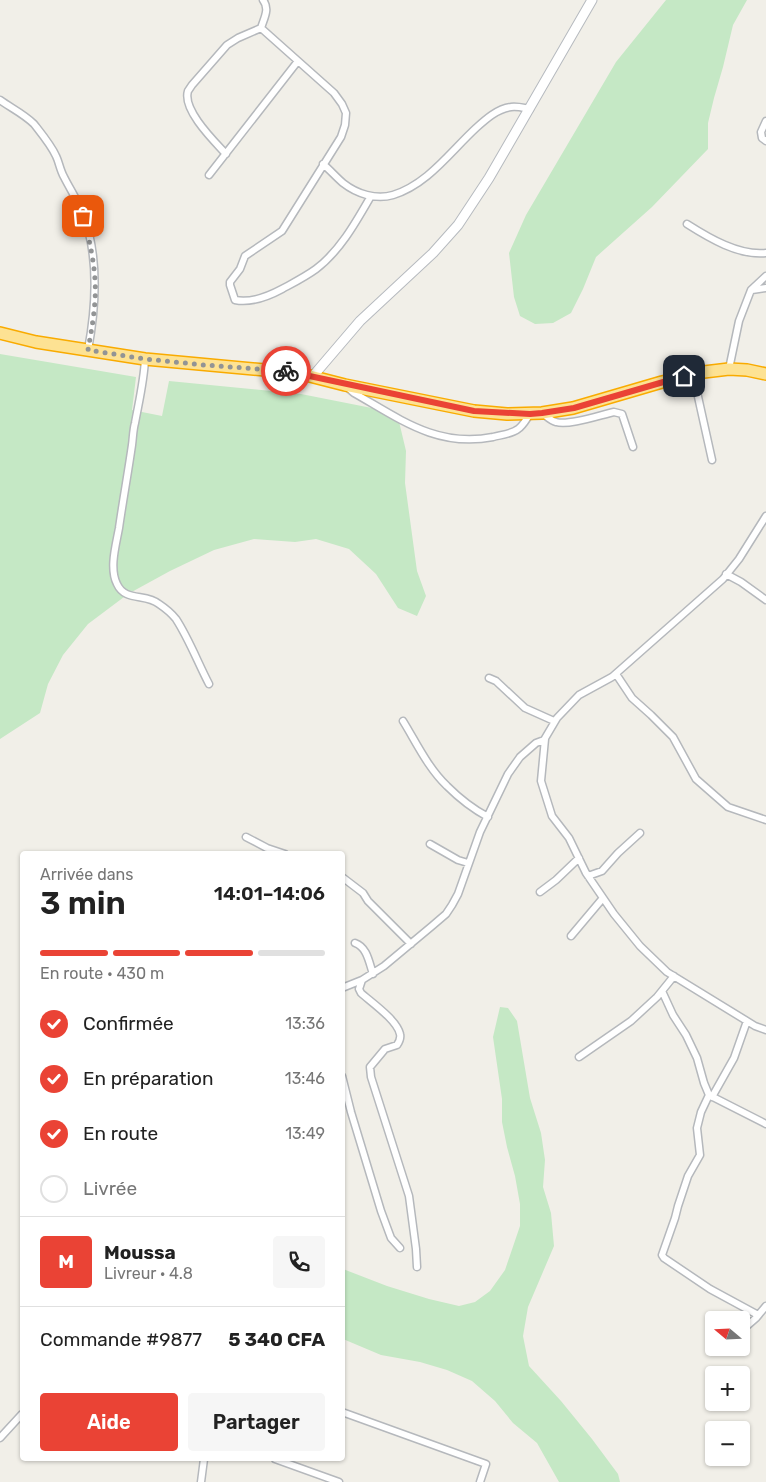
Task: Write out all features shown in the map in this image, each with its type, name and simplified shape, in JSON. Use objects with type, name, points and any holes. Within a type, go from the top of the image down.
[{"type":"highway","points":[[0,333],[36,342],[145,359],[282,370],[345,385],[474,411],[530,414],[574,408],[693,374],[729,369],[766,374]]},
{"type":"main road","points":[[313,376],[360,321],[433,254],[458,225],[475,201],[530,109],[592,0]]},
{"type":"street","points":[[226,154],[197,119],[189,106],[188,91],[227,45],[261,28],[267,11],[266,4],[262,0]]},
{"type":"street","points":[[261,28],[334,93],[346,113],[343,131],[282,231],[244,256],[240,269],[230,282],[235,300],[265,297],[316,269],[344,240],[371,196]]},
{"type":"street","points":[[209,175],[298,61]]},
{"type":"street","points":[[0,100],[25,116],[36,126],[55,155],[83,216],[90,240],[95,298],[88,350]]},
{"type":"street","points":[[324,164],[342,182],[354,189],[371,196],[387,196],[414,186],[431,173],[480,124],[496,112],[513,106],[530,109]]},
{"type":"street","points":[[766,121],[761,132],[762,138],[766,140]]},
{"type":"street","points":[[686,224],[700,233],[735,248],[766,256]]},
{"type":"street","points":[[729,369],[739,321],[751,290],[766,276]]},
{"type":"street","points":[[751,290],[766,288]]},
{"type":"street","points":[[145,359],[144,378],[125,481],[113,574],[117,586],[122,592],[132,597],[137,596],[158,602],[175,618],[209,684]]},
{"type":"street","points":[[693,374],[712,460]]},
{"type":"street","points":[[345,385],[354,393],[412,426],[430,434],[456,439],[482,439],[518,430],[530,414]]},
{"type":"street","points":[[542,413],[558,423],[572,422],[618,412],[622,414],[633,447]]},
{"type":"street","points":[[766,516],[739,559],[687,612],[616,674],[579,695],[554,721],[545,738],[540,782],[552,816],[569,838],[588,876],[614,914],[640,946],[667,972],[755,1026],[766,1030]]},
{"type":"street","points":[[726,574],[766,600]]},
{"type":"street","points":[[616,674],[632,698],[651,714],[673,737],[696,779],[728,807],[766,820]]},
{"type":"street","points":[[489,678],[496,681],[525,708],[554,721]]},
{"type":"street","points":[[403,721],[432,768],[446,785],[475,810],[488,817]]},
{"type":"street","points":[[345,987],[373,974],[446,914],[458,894],[468,863],[508,774],[520,757],[545,738]]},
{"type":"street","points":[[588,876],[602,871],[640,833]]},
{"type":"street","points":[[246,837],[277,851]]},
{"type":"street","points":[[430,844],[458,860],[468,863]]},
{"type":"street","points":[[540,892],[579,858]]},
{"type":"street","points":[[345,879],[363,893],[368,901],[411,944]]},
{"type":"street","points":[[571,936],[603,898]]},
{"type":"street","points":[[355,943],[364,948],[373,974]]},
{"type":"street","points":[[579,1057],[632,1021],[674,976]]},
{"type":"street","points":[[362,980],[359,989],[360,994],[394,1024],[400,1034],[400,1040],[397,1045],[385,1049],[370,1067],[371,1077],[409,1196],[417,1267]]},
{"type":"street","points":[[662,991],[697,1058],[710,1096],[766,1124]]},
{"type":"street","points":[[747,1021],[734,1058],[701,1112],[697,1128],[700,1155],[688,1176],[662,1254],[664,1258],[710,1289],[758,1315]]},
{"type":"street","points":[[345,1088],[381,1211],[391,1238],[400,1248]]},
{"type":"street","points":[[750,1323],[766,1306]]},
{"type":"street","points":[[345,1413],[486,1464],[480,1482]]},
{"type":"street","points":[[0,1438],[20,1416]]},
{"type":"street","points":[[201,1482],[204,1461]]},
{"type":"street","points":[[281,1461],[339,1482]]},
{"type":"green space","points":[[666,0],[747,0],[733,25],[708,123],[708,149],[652,207],[596,257],[571,313],[553,323],[535,324],[520,316],[514,297],[509,253],[526,215],[616,62]]},
{"type":"green space","points":[[0,354],[136,377],[132,410],[162,416],[169,381],[301,394],[397,413],[406,451],[405,483],[417,571],[426,596],[417,616],[398,608],[376,574],[349,549],[316,539],[295,542],[254,539],[214,550],[128,594],[88,624],[63,655],[48,684],[40,713],[0,739]]},
{"type":"green space","points":[[500,1007],[508,1008],[517,1021],[530,1098],[541,1133],[545,1160],[543,1187],[551,1213],[554,1246],[528,1307],[523,1336],[529,1366],[592,1439],[618,1474],[620,1482],[559,1482],[537,1443],[513,1423],[495,1401],[472,1381],[447,1370],[420,1362],[381,1355],[345,1340],[345,1270],[387,1286],[459,1306],[475,1302],[490,1291],[505,1270],[520,1226],[520,1204],[502,1122],[502,1099],[493,1037]]},
{"type":"way so far","points":[[83,216],[90,240],[94,271],[95,298],[88,350],[145,359],[286,371]]},
{"type":"route","points":[[286,371],[474,411],[507,414],[542,413],[574,408],[684,376]]}]
